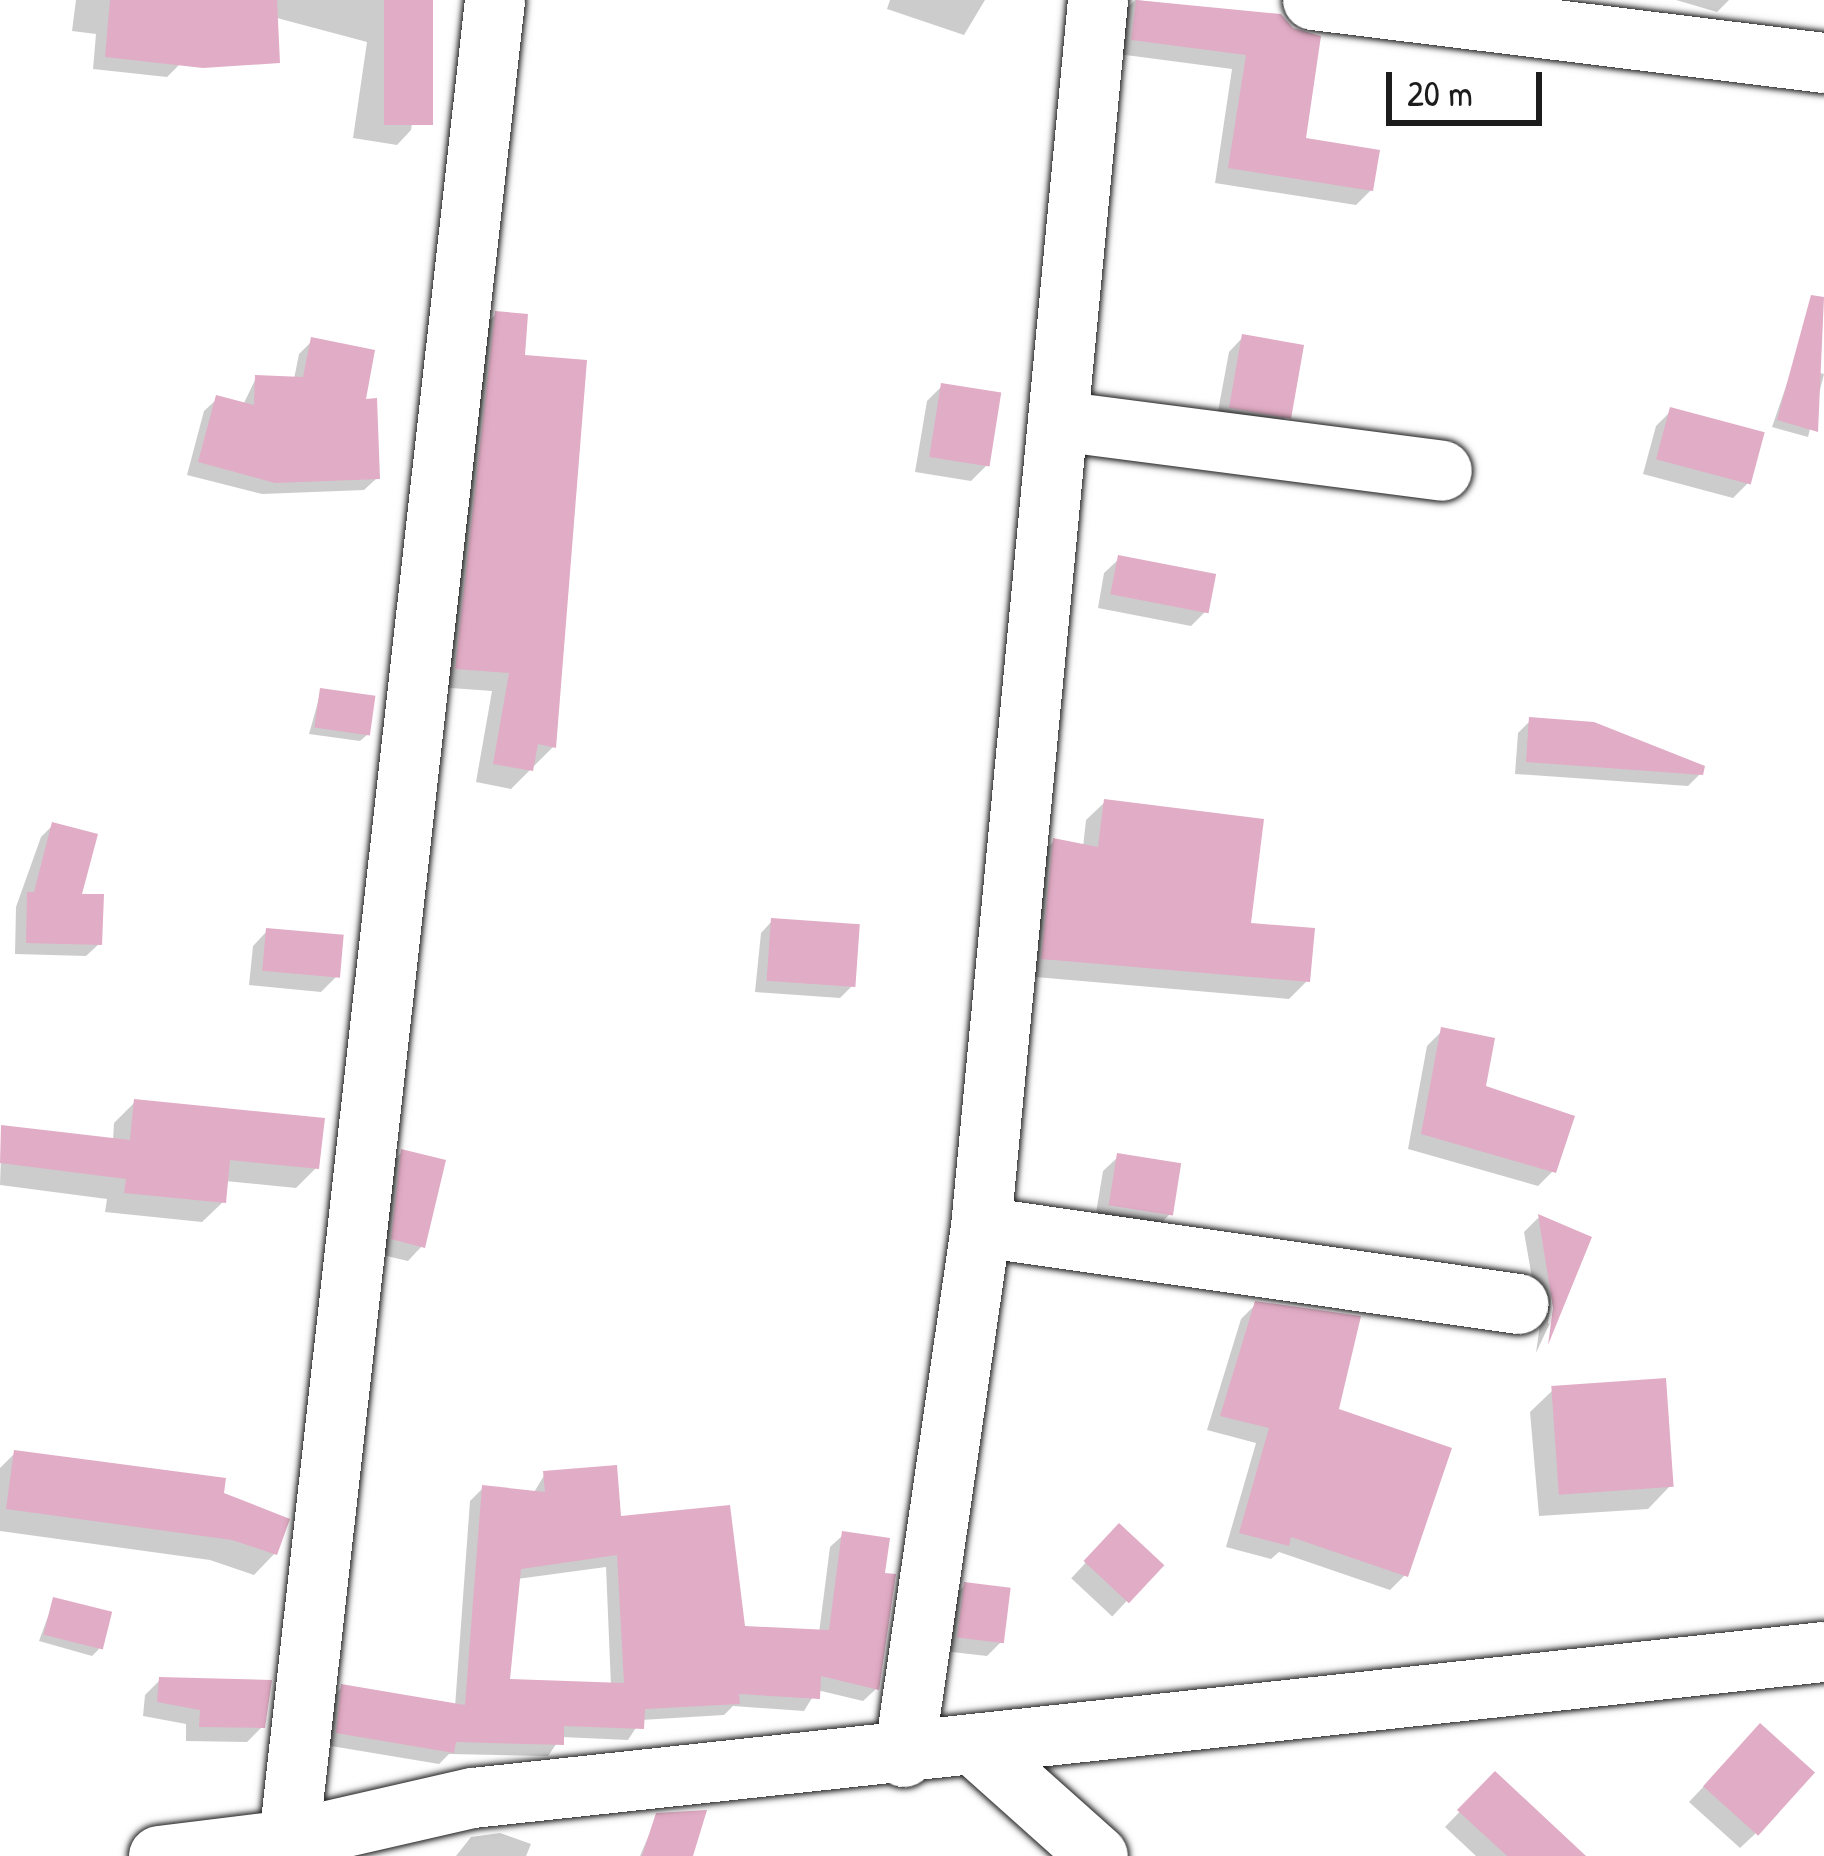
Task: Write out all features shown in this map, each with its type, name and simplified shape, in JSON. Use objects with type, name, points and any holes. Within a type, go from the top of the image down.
[{"type":"street","points":[[289,1840],[495,0]]},
{"type":"street","points":[[904,1756],[981,1227],[1098,0]]},
{"type":"street","points":[[1313,0],[1824,63]]},
{"type":"street","points":[[1059,422],[1442,471]]},
{"type":"street","points":[[981,1227],[1519,1304]]},
{"type":"street","points":[[159,1856],[289,1840],[472,1798],[904,1756],[1824,1653]]},
{"type":"street","points":[[977,1748],[1098,1856]]},
{"type":"street","points":[[444,1856],[472,1798]]},
{"type":"building","points":[[110,0],[277,0],[280,63],[203,68],[105,57]]},
{"type":"building","points":[[384,0],[433,0],[433,125],[384,125]]},
{"type":"building","points":[[1136,0],[1281,14],[1293,28],[1321,36],[1306,138],[1380,150],[1373,191],[1228,168],[1246,55],[1131,40]]},
{"type":"building","points":[[1811,295],[1824,297],[1818,432],[1777,420]]},
{"type":"building","points":[[495,311],[528,314],[525,355],[587,360],[556,748],[538,744],[533,771],[493,764],[509,673],[455,669]]},
{"type":"building","points":[[1242,334],[1304,345],[1291,419],[1229,408]]},
{"type":"building","points":[[311,337],[375,350],[366,399],[377,398],[380,479],[275,483],[198,462],[216,395],[254,405],[255,375],[303,377]]},
{"type":"building","points":[[941,383],[1001,393],[990,467],[929,457]]},
{"type":"building","points":[[1670,407],[1765,432],[1751,485],[1656,459]]},
{"type":"building","points":[[1118,555],[1216,574],[1209,613],[1110,594]]},
{"type":"building","points":[[320,688],[375,696],[370,735],[314,728]]},
{"type":"building","points":[[1529,717],[1594,722],[1705,766],[1703,775],[1526,762]]},
{"type":"building","points":[[1104,799],[1264,819],[1251,923],[1315,928],[1310,982],[1041,959],[1053,838],[1098,847]]},
{"type":"building","points":[[52,822],[98,834],[82,894],[104,894],[102,945],[26,943],[27,892],[34,892]]},
{"type":"building","points":[[771,918],[860,924],[855,987],[767,981]]},
{"type":"building","points":[[266,928],[344,935],[340,978],[262,971]]},
{"type":"building","points":[[1441,1027],[1495,1038],[1486,1086],[1575,1116],[1556,1173],[1421,1134]]},
{"type":"building","points":[[134,1099],[325,1118],[319,1169],[230,1160],[226,1203],[124,1193],[126,1179],[0,1163],[1,1125],[130,1140]]},
{"type":"building","points":[[401,1149],[446,1160],[425,1248],[391,1239]]},
{"type":"building","points":[[1117,1153],[1181,1163],[1173,1216],[1109,1205]]},
{"type":"building","points":[[1538,1214],[1592,1237],[1548,1345],[1553,1308]]},
{"type":"building","points":[[1255,1301],[1361,1316],[1339,1409],[1452,1448],[1408,1577],[1291,1537],[1289,1546],[1239,1533],[1269,1428],[1220,1416]]},
{"type":"building","points":[[1666,1378],[1674,1487],[1559,1495],[1551,1386]]},
{"type":"building","points":[[14,1450],[226,1478],[224,1493],[290,1519],[277,1555],[232,1540],[6,1509]]},
{"type":"building","points":[[617,1465],[621,1516],[730,1505],[745,1626],[829,1630],[842,1531],[890,1538],[885,1573],[896,1574],[879,1690],[821,1676],[820,1699],[739,1694],[740,1704],[645,1709],[644,1729],[564,1726],[564,1745],[456,1742],[454,1753],[336,1733],[341,1684],[465,1705],[482,1485],[545,1492],[543,1471]],"holes":[[[617,1555],[624,1683],[510,1679],[521,1569]]]},
{"type":"building","points":[[1119,1523],[1164,1565],[1129,1603],[1084,1561]]},
{"type":"building","points":[[964,1582],[1011,1588],[1004,1643],[957,1638]]},
{"type":"building","points":[[53,1597],[112,1612],[103,1650],[44,1635]]},
{"type":"building","points":[[159,1677],[272,1680],[265,1728],[199,1727],[200,1710],[157,1702]]},
{"type":"building","points":[[1760,1723],[1815,1773],[1758,1836],[1703,1786]]},
{"type":"building","points":[[1495,1771],[1586,1856],[1507,1856],[1457,1810]]},
{"type":"building","points":[[707,1810],[693,1856],[642,1856],[656,1813]]}]
